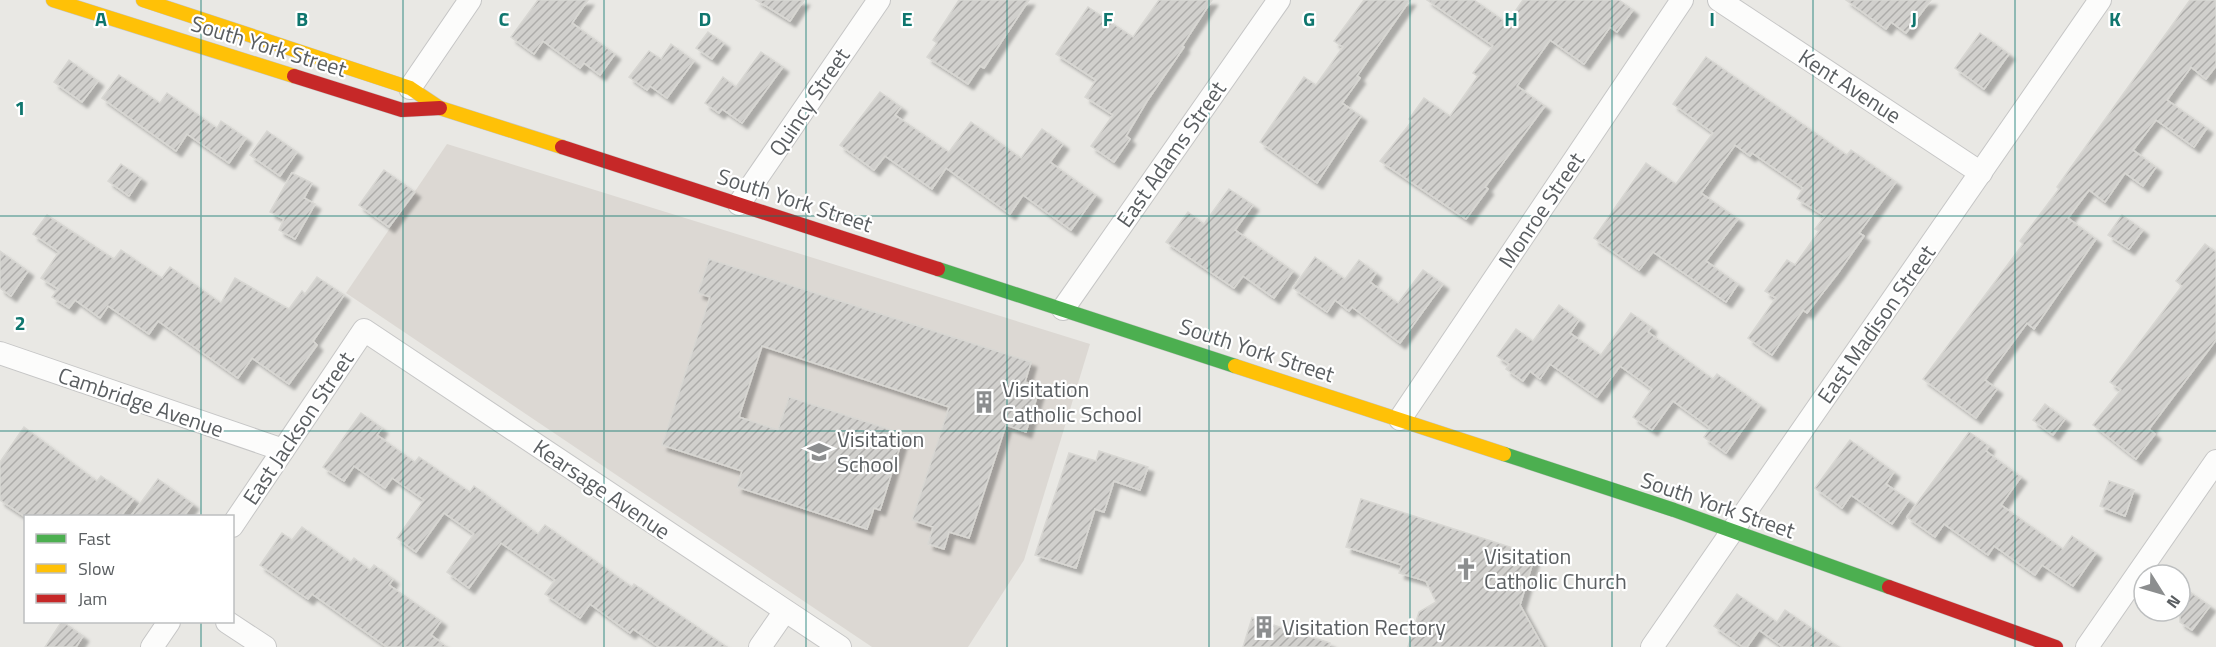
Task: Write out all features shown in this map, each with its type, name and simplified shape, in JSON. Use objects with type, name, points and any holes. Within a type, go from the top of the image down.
[{"type":"main road","name":"South York Street","points":[[53,0],[402,110],[440,108]]},
{"type":"main road","name":"South York Street","points":[[143,0],[410,88],[440,108],[1400,419],[1732,532],[2055,647]]},
{"type":"street","points":[[410,88],[470,0]]},
{"type":"street","name":"Quincy Street","points":[[739,204],[879,0]]},
{"type":"street","name":"East Adams Street","points":[[1063,309],[1279,0]]},
{"type":"street","name":"Monroe Street","points":[[1400,419],[1682,0]]},
{"type":"street","name":"Kent Avenue","points":[[1719,0],[1981,173]]},
{"type":"street","name":"East Madison Street","points":[[1652,647],[2100,0]]},
{"type":"street","name":"East Jackson Street","points":[[234,523],[364,330]]},
{"type":"street","name":"Kearsage Avenue","points":[[364,330],[840,647]]},
{"type":"street","name":"Cambridge Avenue","points":[[0,353],[283,450]]},
{"type":"street","points":[[2087,647],[2216,460]]},
{"type":"street","points":[[760,647],[785,611]]},
{"type":"street","points":[[152,647],[168,623]]},
{"type":"street","points":[[230,623],[266,647]]},
{"type":"shaded area","name":"Visitation School","points":[[447,144],[1090,344],[1024,560],[968,647],[872,647],[346,293]]},
{"type":"building","points":[[538,0],[588,0],[572,23],[615,54],[600,75],[584,63],[580,68],[543,41],[534,54],[511,37]]},
{"type":"building","points":[[756,0],[804,0],[790,21]]},
{"type":"building","points":[[959,0],[1029,0],[984,68],[980,66],[968,84],[927,57],[937,43],[933,40]]},
{"type":"building","points":[[1159,0],[1212,0],[1182,46],[1184,47],[1147,101],[1126,136],[1130,139],[1114,162],[1091,146],[1113,115],[1085,97],[1096,80],[1056,54],[1088,7],[1133,37]]},
{"type":"building","points":[[1364,0],[1410,0],[1357,76],[1360,78],[1342,103],[1361,116],[1317,183],[1260,142],[1304,77],[1316,85],[1343,47],[1334,41]]},
{"type":"building","points":[[1427,0],[1474,0],[1507,23],[1523,0],[1619,0],[1633,10],[1617,32],[1610,27],[1584,64],[1550,40],[1517,86],[1545,106],[1485,187],[1488,189],[1466,219],[1380,161],[1412,121],[1409,119],[1424,98],[1450,116],[1478,76],[1473,73],[1493,46]]},
{"type":"building","points":[[1846,0],[1931,0],[1906,33],[1891,22],[1886,29]]},
{"type":"building","points":[[2190,0],[2216,0],[2216,66],[2206,79],[2191,67],[2167,100],[2207,128],[2194,147],[2156,120],[2133,150],[2156,167],[2143,186],[2125,173],[2105,202],[2089,190],[2068,218],[2096,239],[2034,329],[2027,323],[1985,380],[1997,389],[1976,418],[1923,379],[2023,244],[2020,241],[2059,189],[2057,187]]},
{"type":"building","points":[[708,32],[724,43],[712,59],[696,48]]},
{"type":"building","points":[[1980,33],[2009,54],[1984,89],[1955,68]]},
{"type":"building","points":[[671,44],[694,61],[667,98],[650,86],[647,90],[629,77],[649,51],[661,59]]},
{"type":"building","points":[[761,52],[783,67],[742,123],[722,109],[719,113],[705,103],[723,77],[736,87]]},
{"type":"building","points":[[1706,57],[1847,155],[1851,150],[1896,182],[1859,233],[1864,236],[1838,273],[1807,313],[1803,310],[1772,355],[1748,338],[1776,298],[1765,291],[1787,260],[1795,265],[1819,231],[1815,229],[1825,216],[1797,199],[1803,188],[1752,153],[1750,156],[1735,145],[1701,193],[1738,219],[1706,261],[1738,284],[1726,302],[1653,252],[1639,270],[1594,238],[1646,163],[1676,184],[1713,133],[1673,104]]},
{"type":"building","points":[[69,60],[98,81],[82,102],[54,82]]},
{"type":"building","points":[[119,75],[160,103],[167,93],[217,128],[221,121],[246,138],[229,163],[187,134],[176,151],[102,98]]},
{"type":"building","points":[[880,92],[901,107],[895,115],[949,152],[971,122],[1021,158],[1042,129],[1063,144],[1050,162],[1096,195],[1071,230],[1023,195],[1010,214],[946,168],[932,189],[885,156],[874,170],[840,145]]},
{"type":"building","points":[[267,131],[297,152],[280,176],[250,155]]},
{"type":"building","points":[[121,164],[141,178],[129,196],[108,181]]},
{"type":"building","points":[[384,170],[415,192],[389,227],[359,205]]},
{"type":"building","points":[[292,173],[312,183],[304,198],[315,204],[295,239],[279,230],[284,219],[270,212]]},
{"type":"building","points":[[1229,189],[1253,205],[1235,230],[1293,271],[1274,298],[1243,276],[1234,288],[1166,242],[1188,212],[1204,224]]},
{"type":"building","points":[[47,215],[114,259],[121,250],[162,278],[170,267],[221,303],[235,278],[289,309],[302,291],[305,294],[317,277],[344,295],[313,341],[317,345],[289,384],[252,358],[238,378],[158,321],[149,334],[108,306],[100,318],[75,300],[69,308],[52,297],[58,289],[41,278],[59,252],[33,234]]},
{"type":"building","points":[[2122,215],[2143,230],[2129,249],[2108,235]]},
{"type":"building","points":[[2205,244],[2216,252],[2216,340],[2149,429],[2155,434],[2136,459],[2093,425],[2121,390],[2110,382],[2182,286],[2176,281]]},
{"type":"building","points":[[0,251],[28,271],[11,296],[0,288]]},
{"type":"building","points":[[1315,257],[1345,279],[1359,260],[1376,273],[1370,282],[1398,303],[1423,270],[1443,284],[1400,343],[1352,307],[1349,311],[1335,300],[1327,312],[1293,288]]},
{"type":"building","name":"Visitation Catholic School","points":[[709,259],[1031,362],[1025,382],[1040,387],[1026,432],[1006,425],[969,538],[949,532],[944,549],[928,544],[933,527],[912,520],[949,407],[762,346],[739,417],[778,430],[789,397],[904,434],[880,510],[874,508],[867,529],[737,487],[742,471],[662,445],[710,297],[698,293]]},
{"type":"building","points":[[1559,305],[1579,320],[1570,333],[1601,355],[1631,313],[1651,327],[1648,332],[1713,379],[1717,374],[1760,405],[1726,453],[1704,437],[1710,428],[1673,401],[1652,430],[1633,417],[1652,389],[1620,366],[1597,397],[1550,364],[1540,379],[1530,371],[1523,381],[1506,369],[1509,364],[1497,356],[1516,329],[1533,341]]},
{"type":"building","points":[[2045,404],[2065,419],[2053,435],[2033,420]]},
{"type":"building","points":[[361,413],[382,428],[377,435],[415,462],[419,457],[470,492],[474,486],[538,534],[545,525],[632,587],[634,584],[727,647],[659,647],[633,629],[630,633],[590,604],[580,618],[545,594],[555,580],[501,543],[469,588],[447,572],[474,534],[444,513],[416,552],[397,538],[424,500],[392,478],[385,488],[354,466],[344,481],[323,467]]},
{"type":"building","points":[[24,427],[97,481],[101,476],[134,499],[122,515],[24,516],[0,500],[0,462]]},
{"type":"building","points":[[1969,432],[1989,446],[1986,451],[2021,477],[2001,505],[2063,549],[2072,536],[2096,553],[2073,586],[2042,565],[2035,575],[1994,546],[1988,555],[1944,524],[1935,537],[1907,517]]},
{"type":"building","points":[[1850,440],[1894,472],[1886,484],[1909,500],[1892,524],[1851,495],[1842,508],[1815,488]]},
{"type":"building","points":[[1099,451],[1148,467],[1140,490],[1114,481],[1104,512],[1095,509],[1076,568],[1035,555],[1069,453],[1096,461]]},
{"type":"building","points":[[158,479],[193,504],[185,515],[132,515]]},
{"type":"building","points":[[2109,481],[2134,490],[2125,516],[2100,506]]},
{"type":"building","name":"Visitation Catholic Church","points":[[1361,499],[1535,555],[1520,605],[1543,647],[1408,647],[1419,612],[1436,602],[1426,581],[1399,573],[1402,565],[1346,547]]},
{"type":"building","points":[[302,527],[351,562],[354,558],[370,570],[374,565],[393,579],[389,585],[441,621],[431,635],[447,647],[387,647],[312,594],[308,599],[260,565],[282,533],[292,540]]},
{"type":"building","points":[[2192,593],[2210,606],[2192,630],[2182,623],[2192,623]]},
{"type":"building","points":[[1737,594],[1777,622],[1785,610],[1839,647],[1783,647],[1759,630],[1747,647],[1743,647],[1714,626]]},
{"type":"building","name":"Visitation Rectory","points":[[1252,618],[1330,643],[1329,647],[1243,647]]},
{"type":"building","points":[[61,623],[65,623],[83,636],[76,647],[45,647]]},
{"type":"traffic: fast","points":[[938,269],[1235,366]]},
{"type":"traffic: fast","points":[[1504,454],[1674,510],[1889,587]]},
{"type":"traffic: slow","points":[[53,0],[294,76]]},
{"type":"traffic: slow","points":[[143,0],[410,88],[440,108],[562,147]]},
{"type":"traffic: slow","points":[[1235,366],[1504,454]]},
{"type":"traffic: jam","points":[[294,76],[402,110],[440,108]]},
{"type":"traffic: jam","points":[[562,147],[938,269]]},
{"type":"traffic: jam","points":[[1889,587],[2056,647]]},
{"type":"place","name":"Visitation Catholic School","points":[[984,402]]},
{"type":"place","name":"Visitation School","points":[[819,452]]},
{"type":"place","name":"Visitation Catholic Church","points":[[1466,569]]},
{"type":"place","name":"Visitation Rectory","points":[[1264,627]]}]
